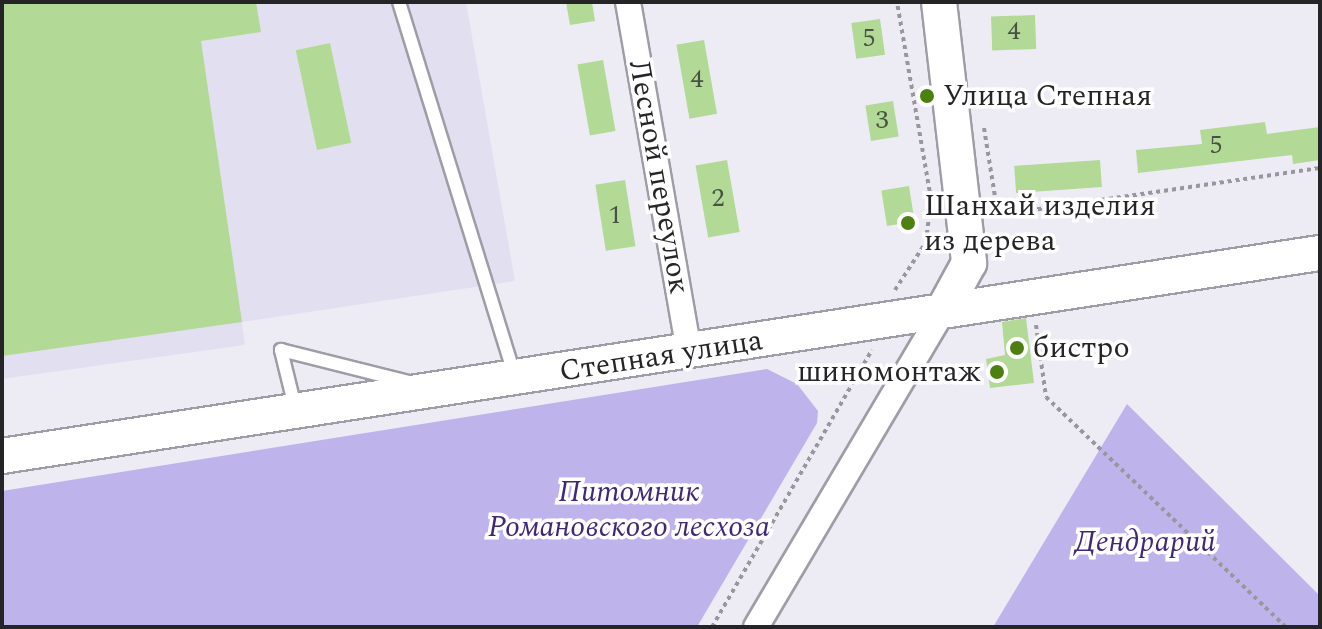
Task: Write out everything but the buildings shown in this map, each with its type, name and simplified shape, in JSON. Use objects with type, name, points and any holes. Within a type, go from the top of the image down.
[{"type":"main road","points":[[939,2],[969,263],[944,309]]},
{"type":"main road","name":"Степная улица","points":[[2,456],[689,353],[1032,295],[1320,253]]},
{"type":"street","name":"Лесной переулок","points":[[628,2],[689,353]]},
{"type":"street","points":[[756,627],[944,309]]},
{"type":"lane","points":[[399,2],[515,379]]},
{"type":"lane","points":[[296,410],[281,350],[442,390]]},
{"type":"path","points":[[984,123],[998,215],[1320,168]]},
{"type":"path","points":[[1032,295],[1046,397],[1286,627]]},
{"type":"shaded area","points":[[2,2],[466,2],[515,281],[242,322],[245,345],[2,379]]},
{"type":"green space","name":"Питомник Романовского лесхоза","points":[[767,369],[797,384],[818,411],[817,423],[697,627],[2,627],[2,491]]},
{"type":"green space","name":"Дендрарий","points":[[1127,404],[1320,596],[1320,627],[993,627]]},
{"type":"place","name":"Улица Степная","points":[[927,96]]},
{"type":"place","name":"Шанхай изделия из дерева","points":[[908,223]]},
{"type":"place","name":"бистро","points":[[1017,348]]},
{"type":"place","name":"шиномонтаж","points":[[997,372]]}]
